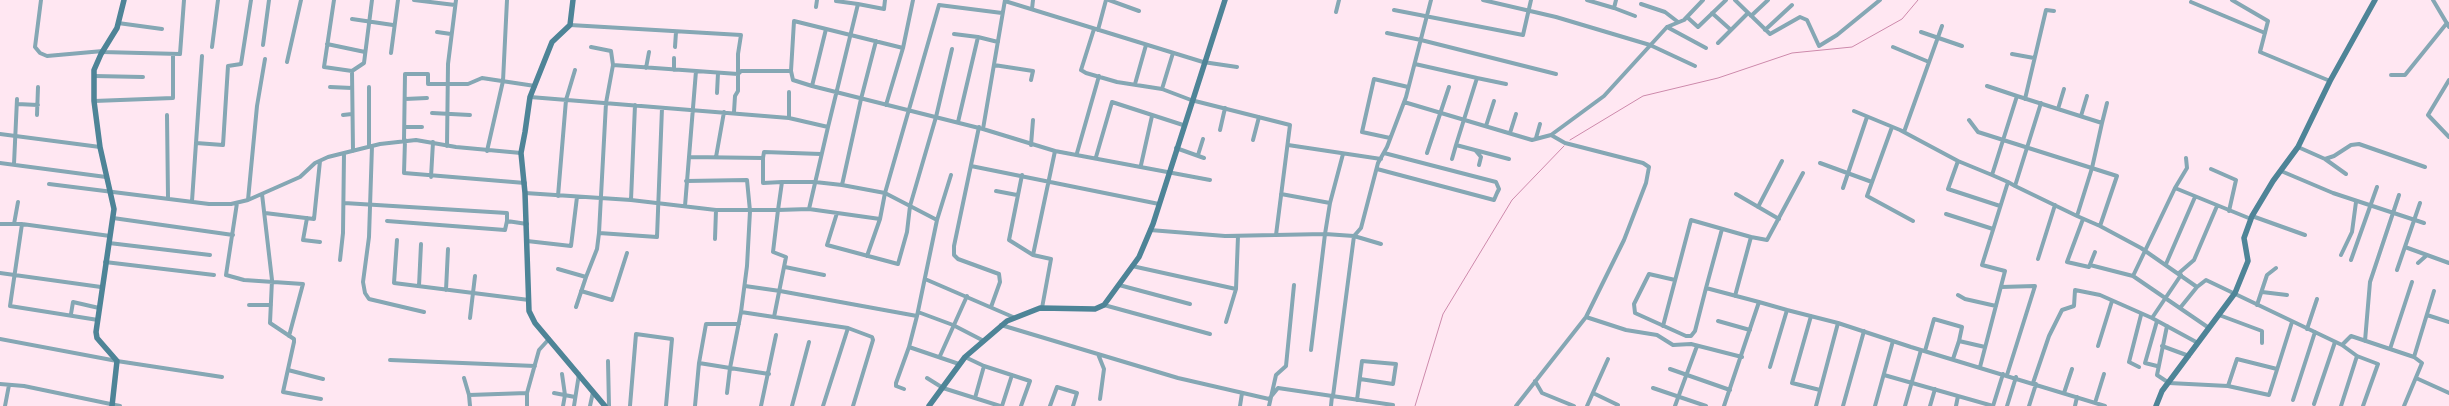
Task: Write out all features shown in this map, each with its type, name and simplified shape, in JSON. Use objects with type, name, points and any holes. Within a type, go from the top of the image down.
[{"type":"street","points":[[41,0],[35,47],[40,53],[47,56],[102,52],[180,54],[184,0]]},
{"type":"street","points":[[113,405],[117,361],[97,338],[101,287],[113,218],[94,101],[94,70],[118,23],[124,0]]},
{"type":"street","points":[[212,47],[218,0]]},
{"type":"street","points":[[196,143],[223,145],[228,66],[241,64],[251,0]]},
{"type":"street","points":[[263,45],[269,0]]},
{"type":"street","points":[[287,62],[301,0]]},
{"type":"street","points":[[334,0],[324,67],[352,71]]},
{"type":"street","points":[[353,151],[352,71],[363,64],[372,0]]},
{"type":"street","points":[[391,53],[393,25],[398,0]]},
{"type":"street","points":[[414,0],[455,5]]},
{"type":"street","points":[[447,146],[446,113],[451,34],[456,0]]},
{"type":"street","points":[[487,151],[503,81],[507,0]]},
{"type":"street","points":[[573,0],[570,26],[552,42],[530,97],[522,153],[527,224],[529,311],[535,323],[607,406]]},
{"type":"street","points":[[816,7],[817,0]]},
{"type":"street","points":[[836,1],[884,9],[885,0]]},
{"type":"street","points":[[886,105],[903,48],[913,0]]},
{"type":"street","points":[[991,307],[1000,282],[999,274],[958,260],[954,255],[954,246],[981,128],[1005,0],[1096,30],[1204,62],[1237,67]]},
{"type":"street","points":[[1032,9],[1033,0]]},
{"type":"street","points":[[1140,11],[1108,0],[1081,70],[1098,76],[1162,89],[1192,100],[1290,125],[1276,235]]},
{"type":"street","points":[[930,406],[965,356],[1002,324],[1013,317],[1042,308],[1096,308],[1104,305],[1119,285],[1139,257],[1150,230],[1224,0]]},
{"type":"street","points":[[1336,12],[1339,0]]},
{"type":"street","points":[[1331,406],[1354,236],[1361,228],[1378,160],[1384,153],[1404,102],[1431,0]]},
{"type":"street","points":[[1483,0],[1504,2],[1650,46],[1695,66]]},
{"type":"street","points":[[1394,10],[1523,35],[1532,0]]},
{"type":"street","points":[[1587,0],[1635,16]]},
{"type":"street","points":[[1614,8],[1616,0]]},
{"type":"street","points":[[1404,102],[1532,140],[1551,135],[1604,96],[1667,27],[1687,17],[1703,0]]},
{"type":"street","points":[[1687,17],[1698,27],[1726,0]]},
{"type":"street","points":[[1718,43],[1730,30],[1768,0]]},
{"type":"street","points":[[1738,1],[1770,34],[1800,17],[1807,20],[1818,46],[1837,35],[1880,0]]},
{"type":"street","points":[[2232,0],[2268,21],[2260,52],[2330,81]]},
{"type":"street","points":[[2156,406],[2169,383],[2234,295],[2248,261],[2244,238],[2251,218],[2298,147],[2330,81],[2375,0]]},
{"type":"street","points":[[2391,75],[2405,75],[2448,25],[2433,0]]},
{"type":"street","points":[[2192,2],[2265,33]]},
{"type":"street","points":[[809,209],[858,4]]},
{"type":"street","points":[[1640,4],[1665,12],[1678,22]]},
{"type":"street","points":[[1765,30],[1792,4]]},
{"type":"street","points":[[867,256],[880,219],[885,193],[939,5],[1002,14]]},
{"type":"street","points":[[2025,99],[2046,10],[2054,11]]},
{"type":"street","points":[[1712,13],[1730,30]]},
{"type":"street","points":[[352,19],[393,25]]},
{"type":"street","points":[[903,48],[794,21],[791,71],[793,80],[861,99],[981,128],[1055,151],[1077,153],[1210,180]]},
{"type":"street","points":[[118,23],[162,29]]},
{"type":"street","points":[[570,26],[741,35],[734,112]]},
{"type":"street","points":[[1904,132],[1942,26]]},
{"type":"street","points":[[1667,27],[1706,48]]},
{"type":"street","points":[[812,86],[826,29]]},
{"type":"street","points":[[437,32],[451,34]]},
{"type":"street","points":[[675,47],[676,32]]},
{"type":"street","points":[[1920,32],[1962,46]]},
{"type":"street","points":[[1387,33],[1556,74]]},
{"type":"street","points":[[954,34],[998,42]]},
{"type":"street","points":[[958,122],[978,37]]},
{"type":"street","points":[[842,185],[876,41]]},
{"type":"street","points":[[327,44],[365,52]]},
{"type":"street","points":[[1135,84],[1146,45]]},
{"type":"street","points":[[576,307],[597,250],[602,198],[606,103],[613,65],[610,51],[591,47]]},
{"type":"street","points":[[1893,48],[1929,62]]},
{"type":"street","points":[[837,213],[827,245],[898,264],[907,232],[910,206],[936,117],[952,50]]},
{"type":"street","points":[[646,68],[649,52]]},
{"type":"street","points":[[1162,89],[1173,53]]},
{"type":"street","points":[[94,101],[173,98],[173,54]]},
{"type":"street","points":[[2012,54],[2034,58]]},
{"type":"street","points":[[192,201],[202,56]]},
{"type":"street","points":[[674,58],[674,70]]},
{"type":"street","points":[[248,200],[257,106],[265,59]]},
{"type":"street","points":[[1415,64],[1506,84]]},
{"type":"street","points":[[613,65],[738,74],[741,71],[791,71]]},
{"type":"street","points":[[994,65],[1033,71],[1031,80]]},
{"type":"street","points":[[558,196],[566,100],[575,70]]},
{"type":"street","points":[[685,206],[696,71]]},
{"type":"street","points":[[717,93],[718,73]]},
{"type":"street","points":[[525,183],[431,177],[404,173],[406,127],[405,74],[428,74],[428,84],[468,84],[482,78],[535,86]]},
{"type":"street","points":[[94,76],[143,77]]},
{"type":"street","points":[[1077,153],[1098,76]]},
{"type":"street","points":[[1452,159],[1478,78]]},
{"type":"street","points":[[1390,138],[1362,132],[1374,79],[1408,87]]},
{"type":"street","points":[[2449,80],[2428,116],[2449,137]]},
{"type":"street","points":[[1986,86],[2102,123]]},
{"type":"street","points":[[37,115],[38,87]]},
{"type":"street","points":[[330,87],[352,88]]},
{"type":"street","points":[[368,87],[371,146],[369,237],[363,282],[365,293],[369,299],[424,312]]},
{"type":"street","points":[[1427,153],[1448,87]]},
{"type":"street","points":[[2058,109],[2064,89]]},
{"type":"street","points":[[789,92],[789,118]]},
{"type":"street","points":[[1992,175],[2017,96]]},
{"type":"street","points":[[2081,116],[2087,96]]},
{"type":"street","points":[[530,97],[734,112],[789,118],[828,127]]},
{"type":"street","points":[[405,99],[427,98]]},
{"type":"street","points":[[14,164],[17,101],[38,105]]},
{"type":"street","points":[[1096,157],[1112,102],[1183,125]]},
{"type":"street","points":[[1486,126],[1494,102]]},
{"type":"street","points":[[2076,216],[2092,168],[2107,103]]},
{"type":"street","points":[[2015,186],[2041,104]]},
{"type":"street","points":[[631,200],[635,105]]},
{"type":"street","points":[[599,233],[657,237],[662,108]]},
{"type":"street","points":[[1220,130],[1225,108]]},
{"type":"street","points":[[1854,111],[1904,132],[1958,161],[2008,182],[2100,226],[2146,251],[2197,287]]},
{"type":"street","points":[[716,157],[724,112]]},
{"type":"street","points":[[432,113],[470,115]]},
{"type":"street","points":[[343,114],[352,114]]},
{"type":"street","points":[[1510,133],[1516,114]]},
{"type":"street","points":[[167,115],[168,198]]},
{"type":"street","points":[[1141,165],[1152,116]]},
{"type":"street","points":[[1253,140],[1259,117]]},
{"type":"street","points":[[1843,188],[1867,117]]},
{"type":"street","points":[[1031,144],[1033,120]]},
{"type":"street","points":[[1969,120],[1978,132],[2117,176],[2100,226]]},
{"type":"street","points":[[1536,138],[1540,124]]},
{"type":"street","points":[[406,127],[422,127]]},
{"type":"street","points":[[1892,127],[1867,196],[1913,221]]},
{"type":"street","points":[[0,134],[100,147]]},
{"type":"street","points":[[1516,406],[1586,317],[1624,240],[1646,183],[1649,167],[1644,163],[1565,143],[1551,135]]},
{"type":"street","points":[[1198,155],[1203,139]]},
{"type":"street","points":[[49,184],[214,204],[237,203],[300,177],[320,161],[371,146],[405,140],[433,142],[447,146],[487,151],[522,153]]},
{"type":"street","points":[[431,177],[433,142]]},
{"type":"street","points":[[2325,159],[2334,156],[2350,145],[2359,144],[2425,167]]},
{"type":"street","points":[[1288,145],[1378,160]]},
{"type":"street","points":[[1456,145],[1509,159]]},
{"type":"street","points":[[2298,147],[2325,159],[2346,174]]},
{"type":"street","points":[[1176,148],[1204,158]]},
{"type":"street","points":[[1033,255],[1055,151]]},
{"type":"street","points":[[1476,151],[1481,156],[1479,165]]},
{"type":"street","points":[[821,154],[764,152],[764,183],[815,182],[885,193],[937,220]]},
{"type":"street","points":[[340,260],[344,203],[344,153]]},
{"type":"street","points":[[1377,169],[1494,200],[1499,189],[1496,182],[1384,153]]},
{"type":"street","points":[[1311,350],[1325,234],[1330,203],[1342,154]]},
{"type":"street","points":[[689,157],[763,158]]},
{"type":"street","points":[[2133,276],[2175,188],[2187,168],[2186,158]]},
{"type":"street","points":[[265,213],[314,219],[320,161]]},
{"type":"street","points":[[1958,161],[1948,189],[2000,206]]},
{"type":"street","points":[[1758,207],[1782,162]]},
{"type":"street","points":[[0,163],[106,177]]},
{"type":"street","points":[[1820,163],[1872,182]]},
{"type":"street","points":[[971,166],[1159,204]]},
{"type":"street","points":[[2210,169],[2236,180],[2229,211]]},
{"type":"street","points":[[2281,171],[2356,202],[2424,222]]},
{"type":"street","points":[[1662,326],[1691,220],[1768,240],[1803,173]]},
{"type":"street","points":[[904,389],[896,386],[896,383],[909,347],[937,220],[951,175]]},
{"type":"street","points":[[1022,175],[1009,240],[1033,255],[1051,259],[1042,308]]},
{"type":"street","points":[[686,181],[746,180],[750,211],[745,286],[727,393]]},
{"type":"street","points":[[774,317],[786,257],[773,252],[782,182]]},
{"type":"street","points":[[1980,367],[2005,271],[1982,264],[2008,182]]},
{"type":"street","points":[[2351,260],[2377,186]]},
{"type":"street","points":[[2175,188],[2229,211],[2305,235]]},
{"type":"street","points":[[996,191],[1017,195]]},
{"type":"street","points":[[525,193],[631,200],[716,210],[809,209],[880,219]]},
{"type":"street","points":[[262,194],[272,280],[270,323],[289,336],[294,342],[283,392],[321,399]]},
{"type":"street","points":[[1281,194],[1330,203]]},
{"type":"street","points":[[1736,194],[1779,218]]},
{"type":"street","points":[[2365,340],[2370,282],[2399,195]]},
{"type":"street","points":[[527,241],[570,246],[577,197]]},
{"type":"street","points":[[2166,264],[2195,197]]},
{"type":"street","points":[[14,224],[18,202]]},
{"type":"street","points":[[2341,255],[2352,232],[2356,202]]},
{"type":"street","points":[[237,203],[226,275],[244,280],[272,280],[303,284],[289,336]]},
{"type":"street","points":[[344,203],[370,203],[507,213],[505,230],[387,221]]},
{"type":"street","points":[[2397,270],[2420,203]]},
{"type":"street","points":[[2038,259],[2055,205]]},
{"type":"street","points":[[2157,366],[2145,363],[2155,319],[2180,274],[2194,260],[2217,206]]},
{"type":"street","points":[[715,239],[716,210]]},
{"type":"street","points":[[1946,214],[1993,228]]},
{"type":"street","points":[[113,218],[233,235]]},
{"type":"street","points":[[307,218],[303,240],[320,242]]},
{"type":"street","points":[[2083,219],[2066,262],[2090,267],[2095,252]]},
{"type":"street","points":[[507,221],[527,224]]},
{"type":"street","points":[[0,224],[22,224],[210,255]]},
{"type":"street","points":[[22,224],[10,306],[71,314],[98,320]]},
{"type":"street","points":[[1675,280],[1649,274],[1634,304],[1635,313],[1686,336],[1691,336],[1695,331],[1722,229]]},
{"type":"street","points":[[1150,230],[1238,236],[1325,234],[1354,236],[1381,244]]},
{"type":"street","points":[[1226,322],[1236,289],[1238,236]]},
{"type":"street","points":[[1735,296],[1751,237]]},
{"type":"street","points":[[398,240],[394,283],[529,300]]},
{"type":"street","points":[[419,286],[421,244]]},
{"type":"street","points":[[2405,247],[2449,263]]},
{"type":"street","points":[[446,290],[448,249]]},
{"type":"street","points":[[581,292],[612,300],[627,253]]},
{"type":"street","points":[[2418,263],[2427,255]]},
{"type":"street","points":[[105,262],[214,275]]},
{"type":"street","points":[[2090,264],[2133,276],[2209,328]]},
{"type":"street","points":[[1132,266],[1236,289]]},
{"type":"street","points":[[785,267],[824,275]]},
{"type":"street","points":[[2257,306],[2267,275],[2276,268]]},
{"type":"street","points":[[558,269],[586,277]]},
{"type":"street","points":[[0,273],[101,287]]},
{"type":"street","points":[[470,318],[475,276]]},
{"type":"street","points":[[925,279],[1013,317]]},
{"type":"street","points":[[2180,308],[2197,287],[2206,280],[2342,345],[2358,356],[2378,364],[2363,406]]},
{"type":"street","points":[[2390,349],[2412,282]]},
{"type":"street","points":[[1119,285],[1190,304]]},
{"type":"street","points":[[1269,406],[1269,399],[1276,375],[1286,366],[1294,285]]},
{"type":"street","points":[[745,286],[917,314],[953,325],[982,340]]},
{"type":"street","points":[[1884,375],[1993,406],[2036,286],[2001,287]]},
{"type":"street","points":[[1706,288],[1838,323],[1923,351],[2035,383],[2105,406]]},
{"type":"street","points":[[2029,406],[2049,336],[2062,310],[2074,306],[2075,290],[2100,295],[2141,315],[2155,319],[2198,343]]},
{"type":"street","points":[[2414,358],[2434,291]]},
{"type":"street","points":[[2262,292],[2287,295]]},
{"type":"street","points":[[1958,295],[1965,299],[1996,306]]},
{"type":"street","points":[[940,356],[967,296]]},
{"type":"street","points":[[2307,329],[2317,299]]},
{"type":"street","points":[[2098,346],[2112,301]]},
{"type":"street","points":[[71,314],[73,302],[99,308]]},
{"type":"street","points":[[1724,406],[1759,302]]},
{"type":"street","points":[[249,305],[271,306]]},
{"type":"street","points":[[1104,305],[1210,334]]},
{"type":"street","points":[[1770,367],[1787,310]]},
{"type":"street","points":[[741,312],[848,328],[872,337],[873,340],[853,406]]},
{"type":"street","points":[[2139,367],[2128,362],[2141,315]]},
{"type":"street","points":[[2219,315],[2262,331],[2262,343]]},
{"type":"street","points":[[2426,315],[2449,322]]},
{"type":"street","points":[[1811,316],[1792,383],[1820,390]]},
{"type":"street","points":[[1586,317],[1626,330],[1657,335],[1673,345],[1696,346],[1742,357]]},
{"type":"street","points":[[1905,406],[1911,383],[1934,319],[1962,326],[1953,359]]},
{"type":"street","points":[[1718,321],[1750,330]]},
{"type":"street","points":[[2166,326],[2157,366],[2157,376],[2169,383],[2228,386],[2269,395],[2292,322]]},
{"type":"street","points":[[1816,406],[1838,323]]},
{"type":"street","points":[[695,406],[699,363],[706,324],[738,324]]},
{"type":"street","points":[[1002,324],[1178,378],[1269,399]]},
{"type":"street","points":[[824,406],[848,328]]},
{"type":"street","points":[[1843,406],[1864,331]]},
{"type":"street","points":[[2293,400],[2314,332]]},
{"type":"street","points":[[630,406],[636,334],[672,339],[666,406]]},
{"type":"street","points":[[761,406],[776,335]]},
{"type":"street","points":[[2342,345],[2351,336],[2414,358],[2422,363],[2404,406]]},
{"type":"street","points":[[0,339],[117,361],[222,377]]},
{"type":"street","points":[[527,406],[527,393],[539,350],[549,339]]},
{"type":"street","points":[[1875,406],[1893,341]]},
{"type":"street","points":[[1959,341],[1985,348]]},
{"type":"street","points":[[792,406],[809,342]]},
{"type":"street","points":[[2314,404],[2335,342]]},
{"type":"street","points":[[1675,406],[1696,346]]},
{"type":"street","points":[[2162,346],[2189,356]]},
{"type":"street","points":[[909,347],[959,364]]},
{"type":"street","points":[[1098,354],[1104,369],[1100,399]]},
{"type":"street","points":[[965,356],[984,366],[1030,381],[1021,406]]},
{"type":"street","points":[[2341,406],[2358,356]]},
{"type":"street","points":[[1588,406],[1608,359]]},
{"type":"street","points":[[2228,386],[2237,359],[2277,369]]},
{"type":"street","points":[[390,360],[535,366]]},
{"type":"street","points":[[1357,400],[1362,360],[1396,364],[1393,384],[1360,380]]},
{"type":"street","points":[[607,406],[608,361]]},
{"type":"street","points":[[699,363],[769,374]]},
{"type":"street","points":[[975,398],[984,366]]},
{"type":"street","points":[[2064,392],[2072,368]]},
{"type":"street","points":[[1670,369],[1730,390]]},
{"type":"street","points":[[288,370],[323,379]]},
{"type":"street","points":[[562,374],[565,395],[563,406]]},
{"type":"street","points":[[574,406],[579,374]]},
{"type":"street","points":[[2095,403],[2104,374]]},
{"type":"street","points":[[927,378],[943,388],[1001,406],[1012,375]]},
{"type":"street","points":[[464,378],[470,396],[470,406]]},
{"type":"street","points":[[2007,406],[2016,378]]},
{"type":"street","points":[[2416,378],[2449,393]]},
{"type":"street","points":[[1535,382],[1542,393],[1574,406]]},
{"type":"street","points":[[0,384],[24,386],[120,406]]},
{"type":"street","points":[[5,406],[9,385]]},
{"type":"street","points":[[1050,406],[1057,387],[1077,393],[1073,406]]},
{"type":"street","points":[[1269,399],[1278,388],[1374,404],[1393,405]]},
{"type":"street","points":[[1653,388],[1706,406]]},
{"type":"street","points":[[1930,406],[1934,389]]},
{"type":"street","points":[[590,406],[593,392]]},
{"type":"street","points":[[470,396],[527,393]]},
{"type":"street","points":[[554,393],[575,398]]},
{"type":"street","points":[[1240,406],[1242,393]]},
{"type":"street","points":[[1593,393],[1618,405]]},
{"type":"street","points":[[1956,406],[1958,396]]},
{"type":"street","points":[[2075,406],[2077,397]]},
{"type":"waterway","points":[[1570,140],[1643,96],[1718,78],[1792,53],[1852,47],[1902,19],[1918,0]]},
{"type":"waterway","points":[[1415,406],[1443,314],[1512,200],[1564,146]]}]
